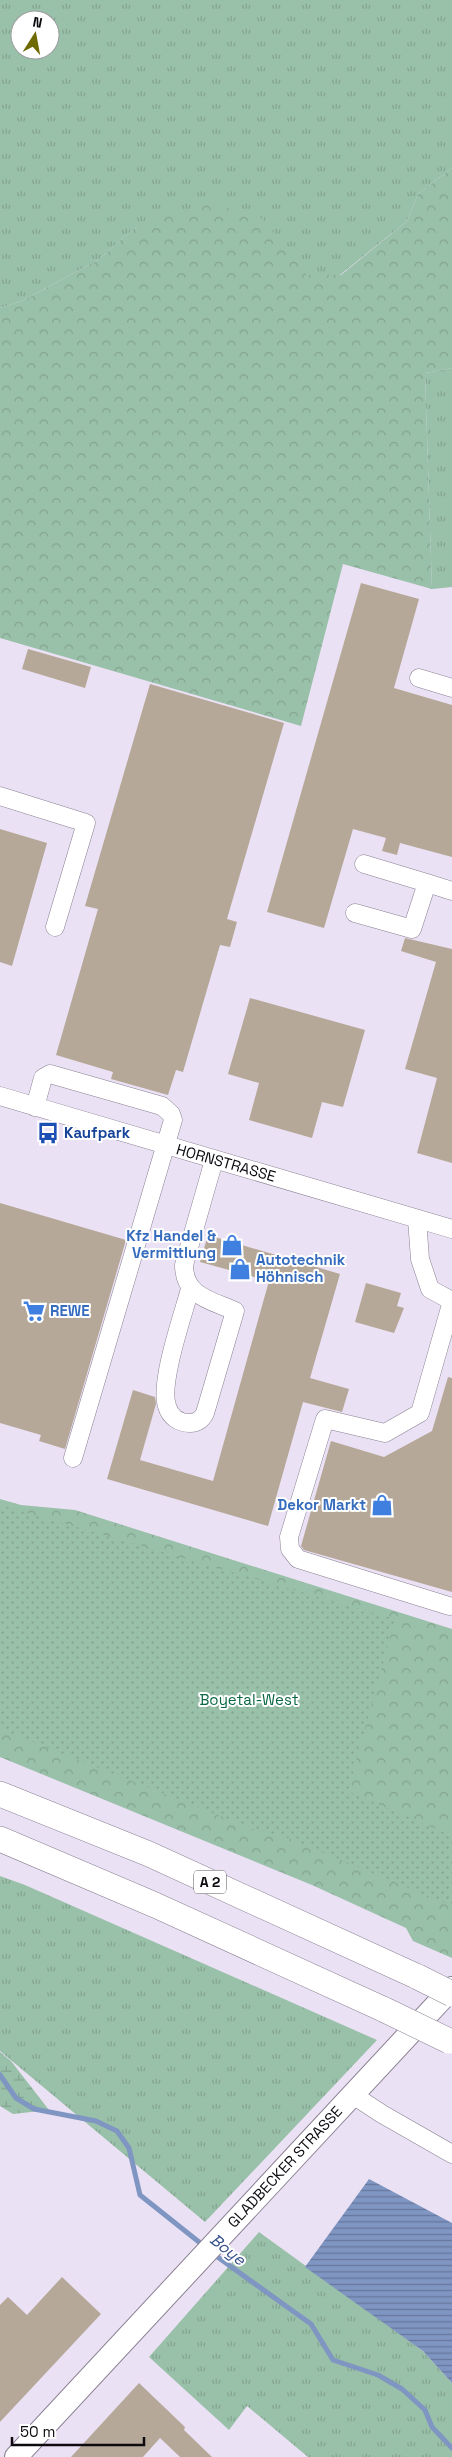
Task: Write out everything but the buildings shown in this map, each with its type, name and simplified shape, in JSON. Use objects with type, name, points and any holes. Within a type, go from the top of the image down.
[{"type":"highway","name":"A 2","points":[[0,1794],[149,1854],[452,1994]]},
{"type":"highway","points":[[0,1839],[146,1901],[451,2042]]},
{"type":"main road","name":"GLADBECKER STRASSE","points":[[16,2457],[452,1988]]},
{"type":"street","points":[[419,678],[452,688]]},
{"type":"street","points":[[0,796],[86,823],[55,927]]},
{"type":"street","points":[[364,864],[452,891]]},
{"type":"street","points":[[354,913],[412,929],[427,883]]},
{"type":"street","points":[[35,1107],[43,1078],[50,1074],[162,1106],[171,1114],[173,1120],[73,1458]]},
{"type":"street","name":"HORNSTRASSE","points":[[0,1096],[452,1229]]},
{"type":"street","points":[[190,1289],[165,1383],[166,1406],[173,1417],[180,1422],[192,1423],[202,1419],[205,1413],[235,1311],[190,1289],[184,1277],[184,1265],[214,1160]]},
{"type":"street","points":[[417,1219],[420,1258],[430,1289],[452,1302],[420,1413],[385,1433],[325,1419],[289,1537],[290,1549],[298,1559],[449,1606]]},
{"type":"street","points":[[353,2095],[452,2154]]},
{"type":"green space","points":[[0,0],[452,0],[452,168],[418,194],[407,221],[340,275],[307,275],[297,264],[137,226],[98,260],[24,300],[0,308]]},
{"type":"green space","points":[[452,168],[452,368],[425,373],[432,589],[343,564],[301,726],[0,638],[0,308],[24,300],[98,260],[137,226],[211,202],[263,219],[307,275],[341,275],[407,221],[418,194]]},
{"type":"green space","points":[[452,368],[452,587],[432,589],[425,373]]},
{"type":"green space","name":"Boyetal-West","points":[[0,1499],[21,1505],[75,1510],[452,1629],[452,1843],[0,1679]]},
{"type":"green space","name":"Boyetal-West","points":[[0,1505],[395,1619],[348,1791],[452,1836],[452,1906],[288,1838],[253,1829],[0,1729]]},
{"type":"green space","points":[[0,1716],[452,1900],[452,1958],[413,1941],[406,1928],[312,1885],[0,1757]]},
{"type":"green space","points":[[0,1876],[25,1885],[377,2040],[205,2222],[0,2051]]},
{"type":"green space","points":[[0,2052],[11,2061],[49,2110],[13,2114],[0,2106]]},
{"type":"green space","points":[[259,2232],[423,2351],[452,2383],[452,2457],[308,2457],[247,2406],[229,2430],[149,2357]]},
{"type":"water","points":[[369,2179],[452,2223],[452,2383],[423,2351],[305,2267]]},
{"type":"waterway","name":"Boye","points":[[0,2075],[16,2098],[34,2109],[96,2121],[117,2131],[129,2148],[140,2195],[204,2246]]},
{"type":"waterway","name":"Boye","points":[[212,2253],[311,2324],[333,2360],[378,2375],[402,2389],[425,2410],[432,2427],[452,2448]]},
{"type":"place","name":"Kaufpark","points":[[48,1133]]},
{"type":"place","name":"Kfz Handel & Vermittlung","points":[[232,1245]]},
{"type":"place","name":"Autotechnik Höhnisch","points":[[240,1269]]},
{"type":"place","name":"REWE","points":[[34,1311]]},
{"type":"place","name":"Dekor Markt","points":[[382,1505]]}]
